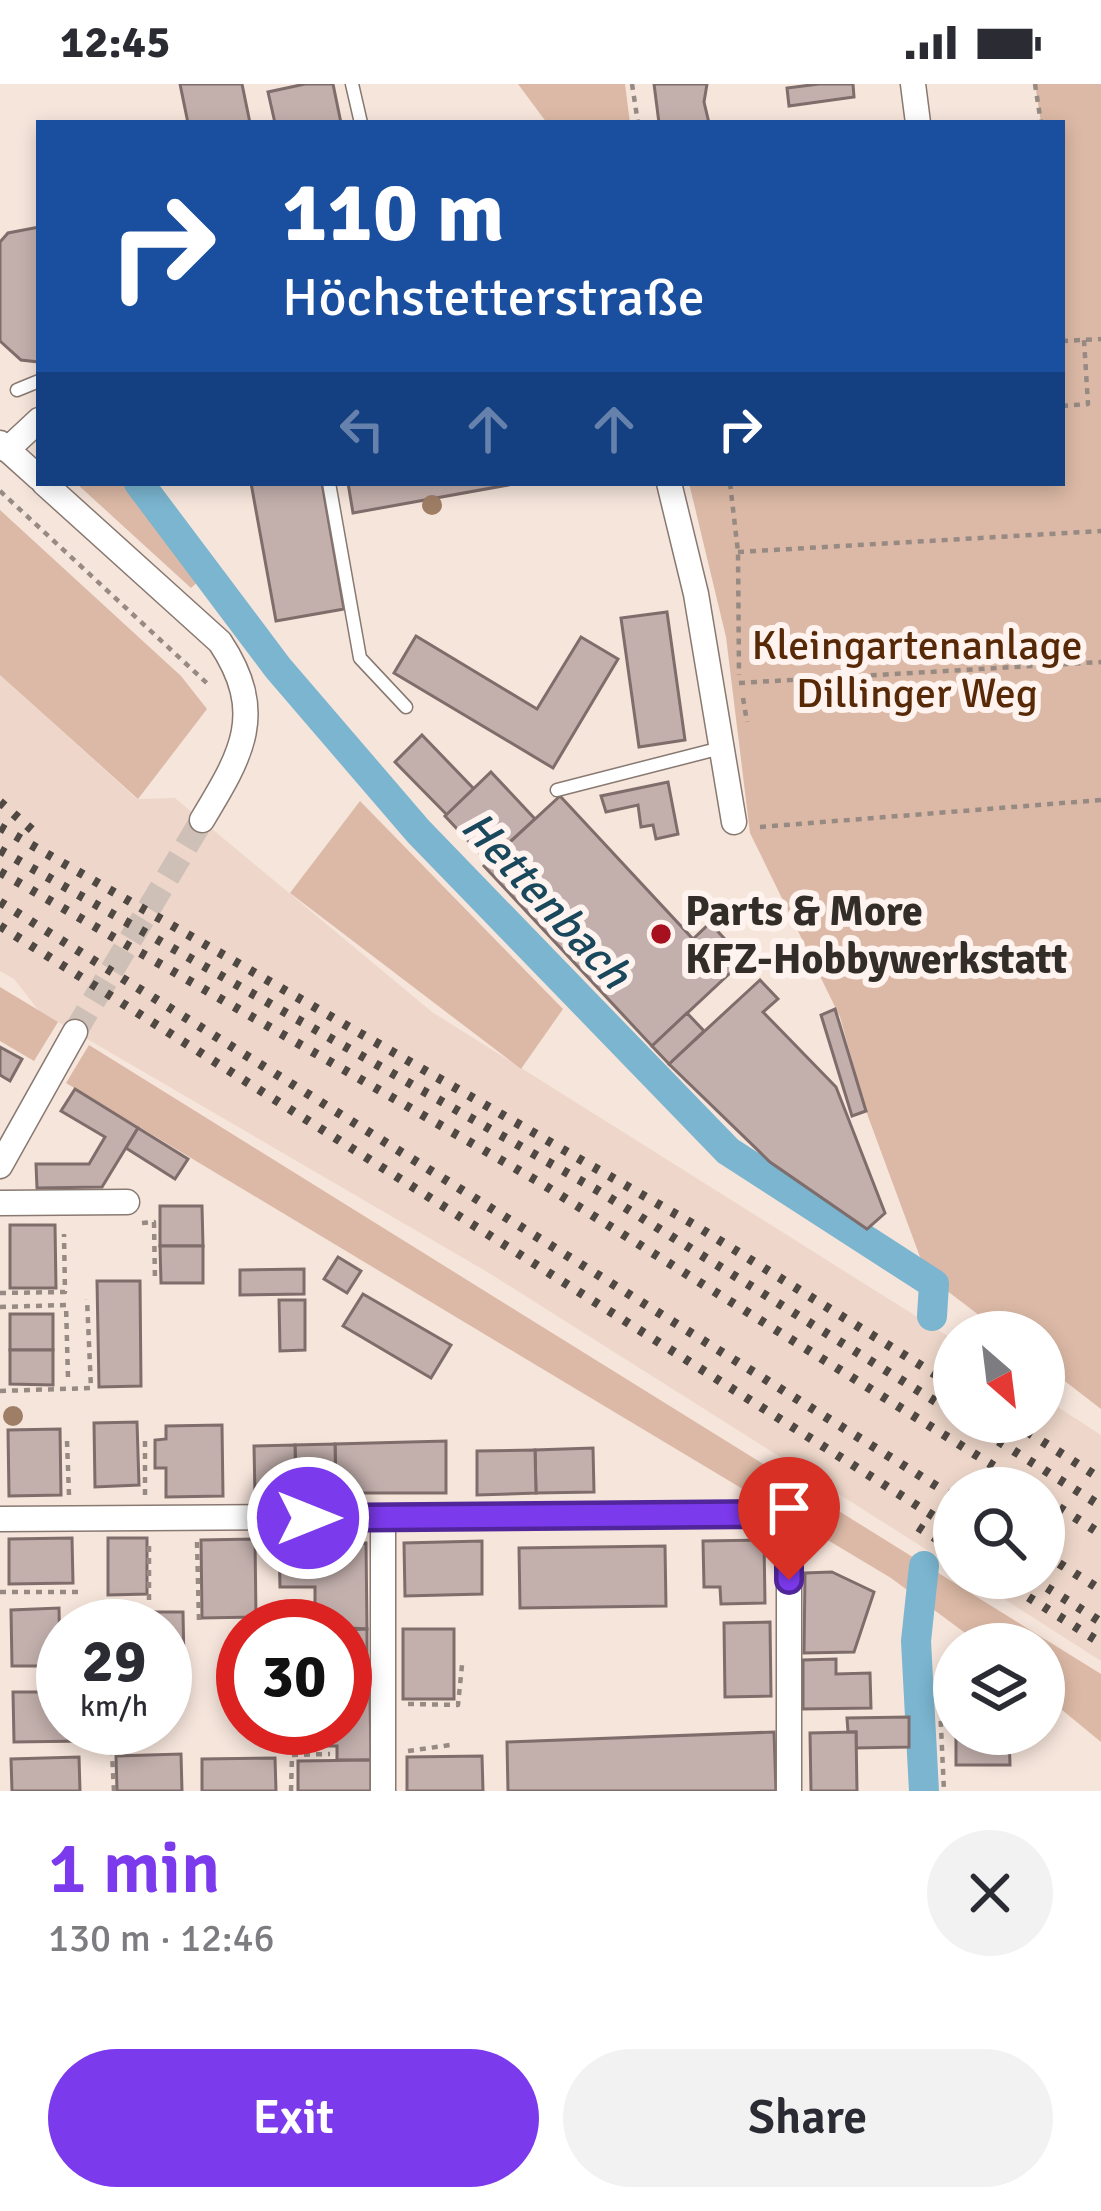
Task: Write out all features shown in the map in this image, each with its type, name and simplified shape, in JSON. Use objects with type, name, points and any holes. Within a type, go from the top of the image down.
[{"type":"street","points":[[913,84],[918,120]]},
{"type":"street","points":[[36,422],[4,446],[36,475]]},
{"type":"street","points":[[48,486],[220,642],[240,673],[248,708],[244,736],[202,820]]},
{"type":"street","points":[[670,486],[696,594],[734,822]]},
{"type":"street","points":[[0,1166],[75,1032]]},
{"type":"street","points":[[0,1203],[133,1206]]},
{"type":"street","points":[[0,1519],[763,1514],[783,1528],[789,1540],[789,1791]]},
{"type":"street","points":[[383,1517],[383,1791]]},
{"type":"lane","points":[[352,84],[360,120]]},
{"type":"lane","points":[[17,390],[36,382]]},
{"type":"lane","points":[[330,486],[360,658],[406,707]]},
{"type":"lane","points":[[556,790],[722,747]]},
{"type":"path","points":[[632,84],[638,120]]},
{"type":"path","points":[[1035,84],[1041,120]]},
{"type":"path","points":[[1065,341],[1101,339]]},
{"type":"path","points":[[1065,406],[1088,404],[1084,340]]},
{"type":"path","points":[[730,486],[738,552],[739,683],[748,728]]},
{"type":"path","points":[[0,491],[209,683],[215,697]]},
{"type":"path","points":[[738,552],[1101,531]]},
{"type":"path","points":[[739,683],[1101,662]]},
{"type":"path","points":[[756,808],[758,827],[1101,800]]},
{"type":"path","points":[[133,1206],[137,1223],[154,1222],[154,1282]]},
{"type":"path","points":[[0,1293],[65,1292],[64,1234]]},
{"type":"path","points":[[0,1391],[91,1388],[87,1299]]},
{"type":"path","points":[[0,1307],[65,1306],[68,1378]]},
{"type":"path","points":[[145,1435],[149,1599]]},
{"type":"path","points":[[67,1441],[69,1519]]},
{"type":"path","points":[[197,1518],[199,1621]]},
{"type":"path","points":[[0,1592],[83,1592]]},
{"type":"path","points":[[384,1704],[458,1705],[462,1665]]},
{"type":"path","points":[[384,1754],[450,1745]]},
{"type":"path","points":[[112,1755],[114,1791]]},
{"type":"path","points":[[291,1791],[292,1755]]},
{"type":"path","points":[[942,1755],[944,1791]]},
{"type":"shaded area","points":[[0,675],[137,799],[175,798],[432,1012],[933,1327],[933,1443],[1065,1443],[1065,1412],[1101,1435],[1101,1661],[1065,1638],[1065,1623],[1041,1623],[1004,1599],[1065,1599],[1065,1467],[933,1467],[933,1554],[489,1273],[39,1011],[14,979],[0,971]]},
{"type":"green space","points":[[518,84],[625,84],[630,120],[545,120]]},
{"type":"green space","name":"Kleingartenanlage Dillinger Weg","points":[[1035,84],[1101,84],[1101,1409],[1065,1381],[1065,1311],[974,1311],[933,1280],[920,1257],[866,1111],[840,1017],[750,833],[726,637],[690,486],[1065,486],[1065,120],[1041,120]]},
{"type":"green space","points":[[79,486],[133,486],[203,577],[191,588]]},
{"type":"green space","points":[[0,510],[181,676],[207,709],[138,799],[0,675]]},
{"type":"green space","points":[[360,801],[563,1009],[521,1069],[290,893]]},
{"type":"green space","points":[[0,987],[58,1022],[34,1061],[0,1041]]},
{"type":"green space","points":[[89,1045],[933,1570],[933,1599],[980,1599],[1019,1623],[952,1623],[891,1578],[66,1083]]},
{"type":"green space","points":[[1065,1652],[1101,1674],[1101,1742],[1065,1712]]},
{"type":"building","points":[[180,84],[242,84],[249,120],[187,120]]},
{"type":"building","points":[[333,84],[340,120],[274,120],[268,92]]},
{"type":"building","points":[[654,84],[707,84],[704,102],[708,120],[659,120]]},
{"type":"building","points":[[853,84],[854,97],[789,106],[787,88]]},
{"type":"building","points":[[36,228],[36,362],[21,360],[0,341],[0,242],[8,233]]},
{"type":"building","points":[[252,486],[323,486],[344,609],[276,621]]},
{"type":"building","points":[[348,486],[502,486],[353,513]]},
{"type":"building","points":[[667,612],[685,740],[639,747],[621,618]]},
{"type":"building","points":[[416,636],[537,709],[581,637],[618,659],[553,768],[394,673]]},
{"type":"building","points":[[422,735],[474,789],[447,815],[395,762]]},
{"type":"building","points":[[491,772],[535,819],[488,862],[445,816]]},
{"type":"building","points":[[668,782],[678,834],[656,839],[653,825],[641,827],[638,805],[606,812],[601,796]]},
{"type":"building","points":[[560,796],[693,939],[710,923],[744,960],[652,1046],[484,866]]},
{"type":"building","points":[[760,980],[778,999],[763,1012],[836,1087],[885,1213],[867,1229],[770,1162],[669,1064]]},
{"type":"building","points":[[835,1009],[866,1111],[852,1116],[821,1015]]},
{"type":"building","points":[[687,1013],[704,1031],[669,1064],[652,1046]]},
{"type":"building","points":[[0,1047],[22,1059],[10,1081],[0,1075]]},
{"type":"building","points":[[75,1089],[138,1128],[102,1187],[37,1188],[36,1164],[89,1164],[105,1137],[61,1111]]},
{"type":"building","points":[[138,1128],[188,1159],[175,1179],[126,1148]]},
{"type":"building","points":[[160,1206],[202,1206],[203,1246],[160,1246]]},
{"type":"building","points":[[10,1225],[55,1225],[56,1288],[10,1288]]},
{"type":"building","points":[[160,1246],[203,1246],[203,1283],[161,1283]]},
{"type":"building","points":[[338,1257],[361,1271],[347,1293],[324,1279]]},
{"type":"building","points":[[304,1269],[304,1294],[240,1295],[240,1270]]},
{"type":"building","points":[[97,1281],[140,1281],[141,1386],[99,1387]]},
{"type":"building","points":[[363,1294],[451,1345],[431,1378],[343,1326]]},
{"type":"building","points":[[279,1300],[305,1300],[305,1350],[280,1351]]},
{"type":"building","points":[[10,1314],[53,1314],[53,1350],[10,1350]]},
{"type":"building","points":[[10,1350],[53,1350],[53,1385],[10,1384]]},
{"type":"building","points":[[137,1422],[139,1485],[95,1487],[94,1423]]},
{"type":"building","points":[[222,1425],[223,1496],[166,1497],[166,1468],[155,1468],[155,1440],[166,1439],[166,1426]]},
{"type":"building","points":[[60,1429],[61,1495],[9,1496],[8,1430]]},
{"type":"building","points":[[446,1441],[446,1493],[336,1493],[335,1444]]},
{"type":"building","points":[[335,1444],[336,1494],[296,1494],[295,1445]]},
{"type":"building","points":[[295,1445],[296,1494],[255,1495],[254,1446]]},
{"type":"building","points":[[593,1448],[594,1492],[536,1493],[535,1450]]},
{"type":"building","points":[[535,1450],[536,1493],[477,1495],[477,1451]]},
{"type":"building","points":[[72,1538],[73,1583],[9,1584],[9,1539]]},
{"type":"building","points":[[108,1538],[147,1538],[147,1594],[108,1595]]},
{"type":"building","points":[[255,1539],[256,1599],[216,1599],[216,1618],[202,1618],[201,1540]]},
{"type":"building","points":[[764,1540],[765,1603],[721,1604],[720,1587],[704,1587],[703,1541]]},
{"type":"building","points":[[482,1541],[482,1594],[405,1596],[404,1543]]},
{"type":"building","points":[[366,1543],[367,1599],[315,1599],[315,1587],[280,1587],[279,1544]]},
{"type":"building","points":[[665,1546],[666,1606],[520,1608],[519,1548]]},
{"type":"building","points":[[832,1572],[874,1592],[854,1652],[804,1653],[805,1573]]},
{"type":"building","points":[[36,1609],[36,1666],[12,1666],[11,1610]]},
{"type":"building","points":[[770,1622],[771,1696],[725,1697],[724,1623]]},
{"type":"building","points":[[403,1629],[454,1629],[454,1699],[403,1699]]},
{"type":"building","points":[[836,1659],[836,1674],[870,1673],[871,1708],[803,1709],[803,1660]]},
{"type":"building","points":[[13,1692],[36,1692],[36,1742],[14,1742]]},
{"type":"building","points":[[909,1717],[909,1747],[856,1748],[856,1732],[848,1732],[847,1718]]},
{"type":"building","points":[[774,1732],[776,1791],[508,1791],[507,1742]]},
{"type":"building","points":[[856,1732],[857,1791],[811,1791],[810,1733]]},
{"type":"building","points":[[181,1755],[182,1791],[117,1791],[116,1756]]},
{"type":"building","points":[[337,1755],[371,1755],[371,1760],[337,1760]]},
{"type":"building","points":[[956,1755],[1010,1755],[1010,1765],[956,1765]]},
{"type":"building","points":[[482,1756],[483,1791],[407,1791],[407,1757]]},
{"type":"building","points":[[79,1757],[80,1791],[12,1791],[11,1759]]},
{"type":"building","points":[[275,1758],[276,1791],[202,1791],[202,1759]]},
{"type":"building","points":[[371,1760],[371,1791],[298,1791],[298,1761]]},
{"type":"waterway","name":"Hettenbach","points":[[141,486],[278,668],[418,831],[728,1151],[934,1284],[932,1316]]},
{"type":"waterway","name":"Hettenbach","points":[[924,1566],[916,1641],[924,1791]]},
{"type":"tunnel","points":[[75,1032],[202,820]]},
{"type":"railway","points":[[0,802],[38,835]]},
{"type":"railway","points":[[0,827],[693,1224],[933,1373]]},
{"type":"railway","points":[[0,850],[597,1190],[933,1400]]},
{"type":"railway","points":[[0,872],[539,1182],[995,1467]]},
{"type":"railway","points":[[0,902],[933,1484]]},
{"type":"railway","points":[[0,926],[933,1516]]},
{"type":"railway","points":[[1001,1443],[1101,1506]]},
{"type":"railway","points":[[1045,1443],[1101,1479]]},
{"type":"railway","points":[[1065,1511],[1101,1534]]},
{"type":"railway","points":[[918,1527],[933,1537]]},
{"type":"railway","points":[[1065,1567],[1101,1590]]},
{"type":"railway","points":[[1031,1599],[1101,1643]]},
{"type":"railway","points":[[1065,1599],[1101,1622]]},
{"type":"place","name":"Parts & More KFZ-Hobbywerkstatt","points":[[661,934]]},
{"type":"route","points":[[308,1518],[763,1514],[783,1528],[789,1540],[789,1580]]}]
